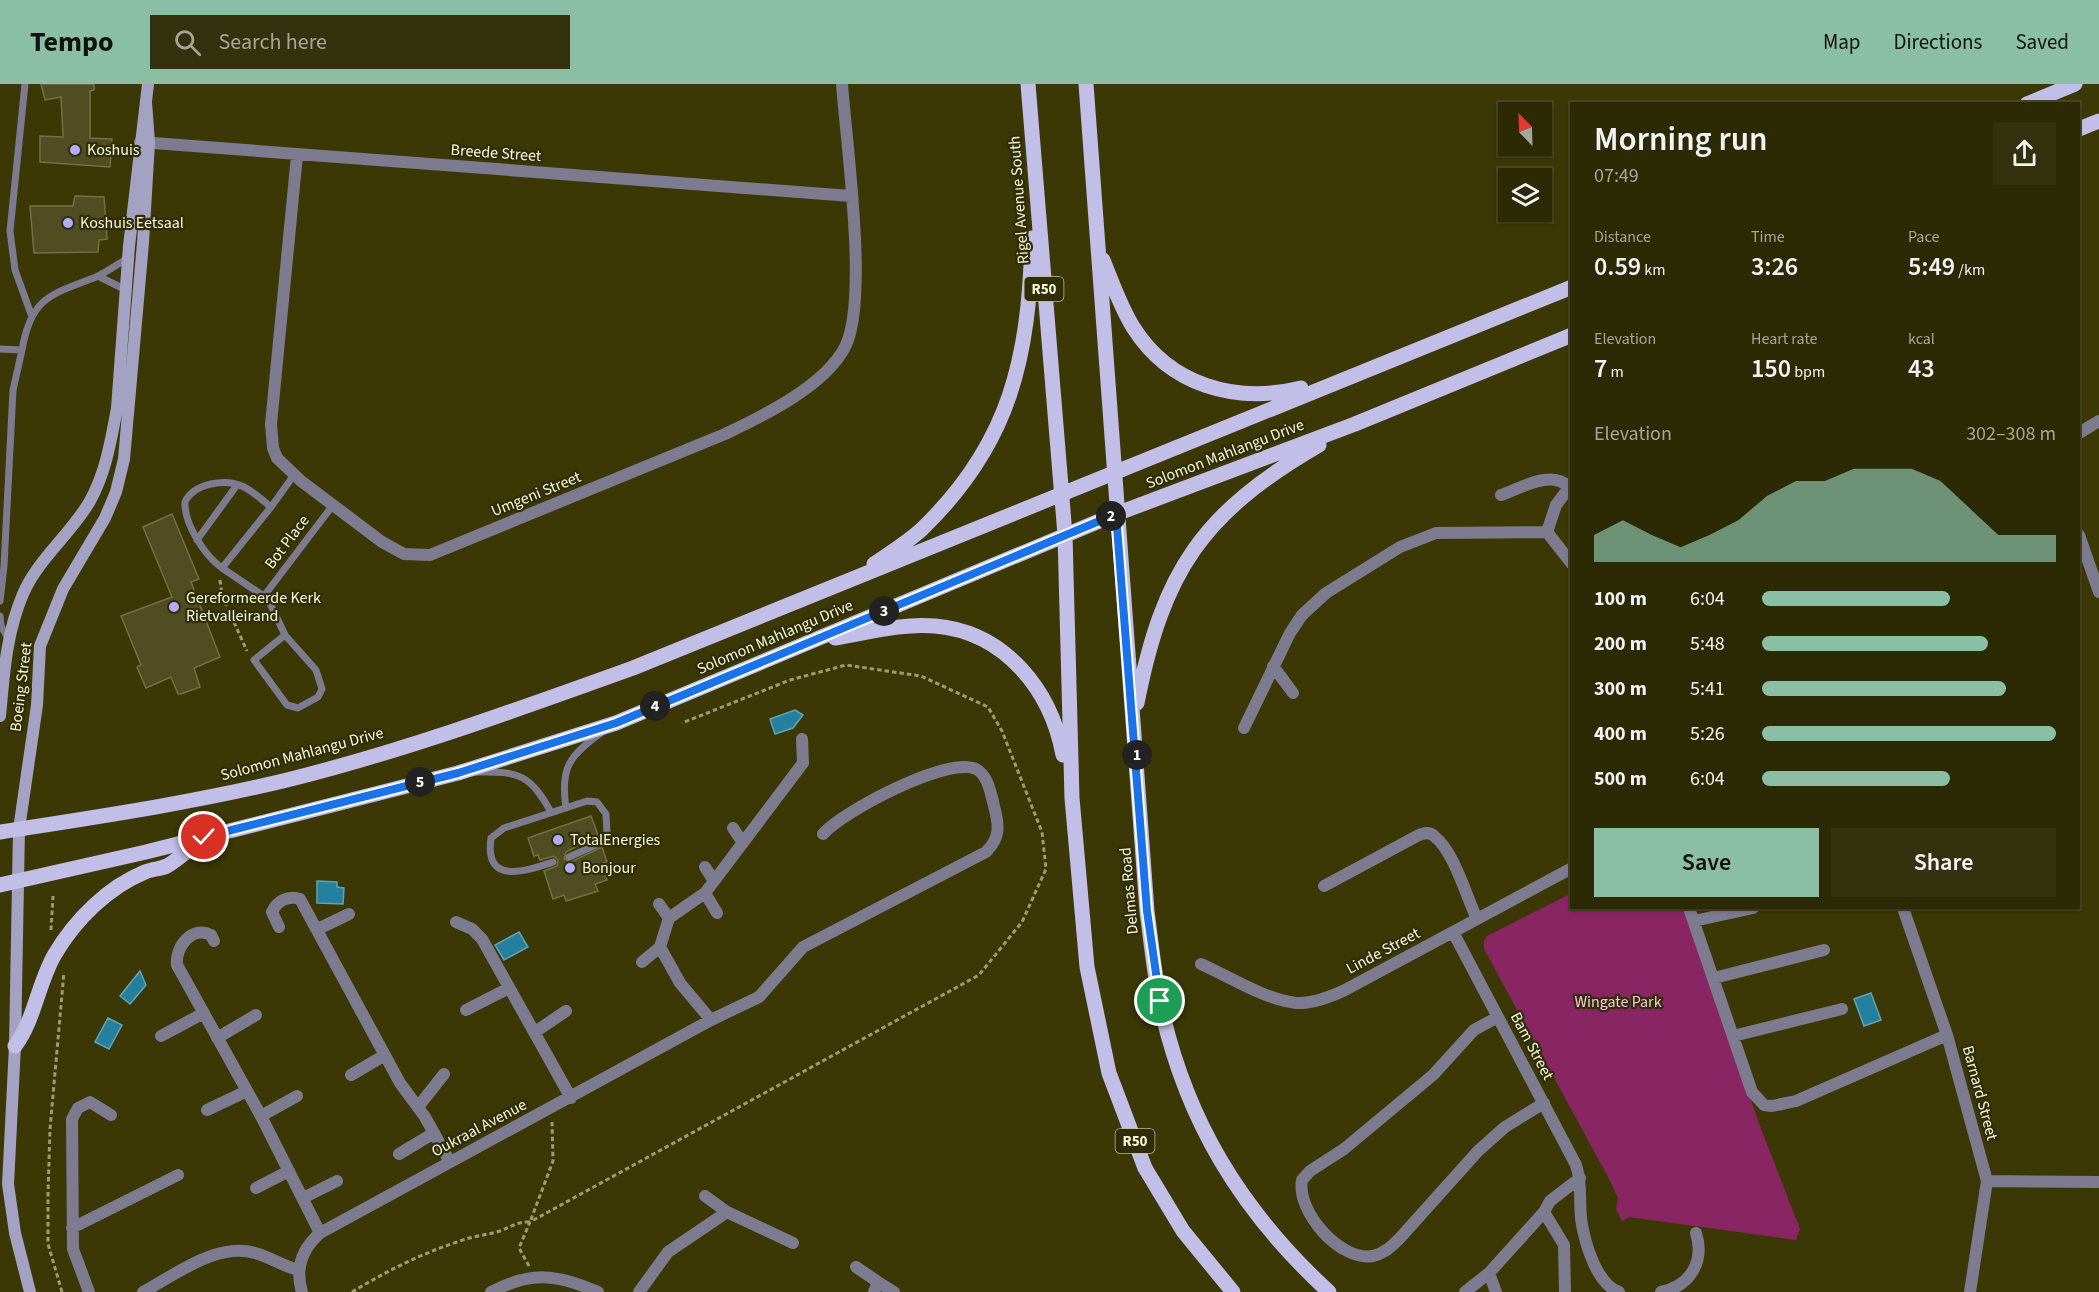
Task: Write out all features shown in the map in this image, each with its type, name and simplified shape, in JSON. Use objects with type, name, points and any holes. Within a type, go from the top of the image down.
[{"type":"main road","name":"Rigel Avenue South","points":[[1028,84],[1060,493]]},
{"type":"main road","points":[[1086,84],[1114,472]]},
{"type":"main road","points":[[2032,102],[2075,84]]},
{"type":"main road","points":[[2080,129],[2099,121]]},
{"type":"main road","points":[[855,578],[921,530],[961,486],[996,432],[1014,386],[1026,331],[1030,289],[1034,150]]},
{"type":"main road","points":[[1097,246],[1132,326],[1146,345],[1168,367],[1213,390],[1248,395],[1284,392],[1352,376]]},
{"type":"main road","name":"Solomon Mahlangu Drive","points":[[0,832],[148,810],[288,780],[479,723],[633,668],[1570,288]]},
{"type":"main road","name":"Solomon Mahlangu Drive","points":[[0,885],[20,883],[458,773],[616,723],[1116,514],[1354,424],[1570,336]]},
{"type":"main road","points":[[1134,721],[1144,668],[1158,620],[1170,588],[1188,556],[1212,526],[1244,496],[1275,472],[1354,424]]},
{"type":"main road","name":"Delmas Road","points":[[1114,472],[1147,911],[1160,1001],[1173,1053],[1194,1113],[1228,1176],[1289,1256],[1329,1292]]},
{"type":"main road","name":"R50","points":[[1060,493],[1065,535],[1072,798],[1087,967],[1109,1073],[1145,1168],[1183,1231],[1233,1292]]},
{"type":"main road","points":[[808,643],[899,627],[936,626],[987,642],[1012,659],[1040,690],[1059,732],[1072,798]]},
{"type":"main road","points":[[15,1046],[25,1033],[38,992],[55,955],[84,915],[129,880],[145,872],[166,867],[204,837]]},
{"type":"street","name":"Boeing Street","points":[[30,1292],[15,1233],[8,1184],[15,1046],[20,883],[19,830],[37,705],[40,646],[63,589],[105,518],[116,492],[123,459],[139,303],[148,84]]},
{"type":"street","name":"Umgeni Street","points":[[297,155],[271,424],[273,448],[277,458],[294,475],[382,542],[404,554],[430,555],[725,434],[768,412],[829,370],[845,347],[855,322],[851,196],[842,84]]},
{"type":"street","name":"Boeing Street","points":[[0,716],[6,655],[12,624],[24,592],[39,567],[90,501],[108,456],[117,408],[128,258],[144,142]]},
{"type":"street","name":"Breede Street","points":[[144,142],[851,196]]},
{"type":"street","points":[[2080,432],[2099,421]]},
{"type":"street","points":[[1501,495],[1550,478],[1562,480],[1570,485],[1556,505],[1547,532]]},
{"type":"street","points":[[1244,728],[1272,666],[1290,633],[1317,601],[1400,547],[1447,531],[1547,532]]},
{"type":"street","points":[[1547,532],[1570,561]]},
{"type":"street","points":[[2080,538],[2099,592]]},
{"type":"street","points":[[1272,666],[1293,693]]},
{"type":"street","points":[[642,962],[660,947],[669,918],[705,893],[803,763],[802,739]]},
{"type":"street","name":"Oukraal Avenue","points":[[298,1270],[306,1250],[320,1233],[711,1020],[759,997],[803,947],[986,852],[997,838],[999,824],[985,779],[975,769],[962,765],[938,771],[852,810],[833,822],[823,834]]},
{"type":"street","points":[[733,828],[743,843]]},
{"type":"street","points":[[1324,886],[1417,836],[1428,833],[1434,836],[1451,859],[1477,919]]},
{"type":"street","points":[[705,867],[714,881]]},
{"type":"street","name":"Linde Street","points":[[1201,963],[1281,999],[1297,1003],[1311,1002],[1345,990],[1570,869]]},
{"type":"street","points":[[705,893],[717,913]]},
{"type":"street","points":[[279,927],[272,915],[274,907],[284,899],[297,897],[302,901],[318,929],[400,1083],[418,1107],[450,1162]]},
{"type":"street","points":[[659,904],[669,918]]},
{"type":"street","points":[[1689,909],[1752,1092],[1758,1101],[1772,1106],[1796,1101],[1947,1035]]},
{"type":"street","points":[[1694,921],[1748,909]]},
{"type":"street","name":"Barnard Street","points":[[1903,909],[1947,1035],[1987,1181],[1970,1292]]},
{"type":"street","points":[[318,929],[349,914]]},
{"type":"street","points":[[456,922],[472,929],[482,939],[571,1098]]},
{"type":"street","points":[[214,940],[208,933],[196,932],[182,944],[177,958],[180,971],[261,1116],[320,1233]]},
{"type":"street","name":"Bam Street","points":[[1453,933],[1544,1103],[1580,1178]]},
{"type":"street","points":[[660,947],[687,993],[711,1020]]},
{"type":"street","points":[[1714,978],[1824,950]]},
{"type":"street","points":[[466,1010],[509,988]]},
{"type":"street","points":[[1733,1036],[1842,1009]]},
{"type":"street","points":[[535,1032],[566,1011]]},
{"type":"street","points":[[161,1036],[204,1013]]},
{"type":"street","points":[[218,1038],[256,1015]]},
{"type":"street","points":[[1498,1017],[1474,1030],[1433,1075],[1344,1149],[1310,1171],[1302,1180],[1302,1196],[1311,1214],[1324,1234],[1340,1247],[1364,1256],[1383,1252],[1400,1238],[1494,1136],[1544,1103]]},
{"type":"street","points":[[351,1075],[385,1055]]},
{"type":"street","points":[[418,1107],[444,1074]]},
{"type":"street","points":[[207,1110],[247,1091]]},
{"type":"street","points":[[261,1116],[297,1096]]},
{"type":"street","points":[[89,1292],[73,1249],[74,1113],[90,1102],[99,1105],[111,1115]]},
{"type":"street","points":[[399,1154],[434,1133]]},
{"type":"street","points":[[256,1188],[289,1171]]},
{"type":"street","points":[[72,1228],[178,1176]]},
{"type":"street","points":[[1465,1292],[1489,1273],[1544,1212],[1550,1201],[1580,1178]]},
{"type":"street","points":[[1580,1178],[1582,1224],[1593,1259],[1608,1286],[1619,1292]]},
{"type":"street","points":[[303,1198],[337,1181]]},
{"type":"street","points":[[1987,1181],[2099,1182]]},
{"type":"street","points":[[705,1196],[727,1212],[794,1243]]},
{"type":"street","points":[[639,1292],[668,1252],[727,1212]]},
{"type":"street","points":[[1544,1212],[1564,1245],[1565,1292]]},
{"type":"street","points":[[1660,1292],[1683,1284],[1696,1266],[1700,1247],[1696,1233]]},
{"type":"street","points":[[143,1292],[204,1259],[225,1251],[254,1252],[298,1270],[302,1292]]},
{"type":"street","points":[[856,1267],[876,1287],[894,1292]]},
{"type":"street","points":[[1489,1273],[1496,1292]]},
{"type":"street","points":[[491,1292],[521,1278],[534,1276],[559,1279],[598,1292]]},
{"type":"lane","points":[[25,84],[10,231],[15,270],[31,314]]},
{"type":"lane","points":[[0,601],[14,390],[26,327],[31,314],[48,297],[66,287],[98,276],[128,258]]},
{"type":"lane","points":[[98,276],[126,290],[139,303]]},
{"type":"lane","points":[[1,349],[22,350]]},
{"type":"lane","points":[[222,568],[294,475]]},
{"type":"lane","points":[[271,507],[237,485],[207,485],[188,495],[184,507],[197,540],[210,560],[269,601],[285,635],[321,680],[322,689],[318,697],[298,708],[287,705],[254,660],[285,635]]},
{"type":"lane","points":[[197,540],[237,485]]},
{"type":"lane","name":"Bot Place","points":[[264,596],[333,505]]},
{"type":"lane","points":[[0,616],[1,626],[9,638],[6,655]]},
{"type":"lane","points":[[566,808],[563,783],[571,759],[616,723]]},
{"type":"lane","points":[[458,773],[489,772],[513,775],[526,780],[536,785],[551,812]]},
{"type":"lane","points":[[553,862],[520,872],[505,872],[495,865],[490,847],[491,838],[497,832],[551,812],[587,801],[597,802],[606,814],[609,827],[604,838],[596,845],[569,857]]},
{"type":"path","points":[[222,568],[219,572],[222,596],[243,646],[254,660]]},
{"type":"path","points":[[50,939],[53,896]]},
{"type":"path","points":[[62,1292],[48,1244],[48,1194],[50,1129],[65,964]]},
{"type":"path","points":[[352,1292],[400,1263],[424,1253],[484,1233],[498,1232],[522,1221],[530,1222],[553,1161],[552,1108]]},
{"type":"green space","name":"Wingate Park","points":[[1570,894],[1570,909],[1683,909],[1760,1126],[1800,1229],[1796,1240],[1629,1217],[1622,1221],[1616,1209],[1618,1198],[1608,1177],[1484,949],[1487,936]]},
{"type":"water","points":[[795,710],[803,715],[793,728],[775,734],[770,719]]},
{"type":"water","points":[[317,881],[337,882],[337,887],[344,888],[343,904],[317,903]]},
{"type":"water","points":[[519,932],[528,947],[504,960],[495,945]]},
{"type":"water","points":[[140,971],[146,985],[130,1004],[120,996]]},
{"type":"water","points":[[1871,993],[1881,1020],[1864,1026],[1854,999]]},
{"type":"water","points":[[108,1018],[122,1025],[109,1049],[95,1042]]},
{"type":"building","points":[[41,84],[94,84],[94,90],[90,91],[90,138],[112,139],[110,167],[40,162],[40,136],[63,137],[61,97],[45,100]]},
{"type":"building","name":"Koshuis Eetsaal","points":[[75,196],[104,197],[107,239],[99,240],[98,252],[34,253],[30,206],[73,206]]},
{"type":"building","name":"Gereformeerde Kerk Rietvalleirand","points":[[172,514],[199,579],[191,582],[220,657],[194,668],[200,687],[181,694],[178,694],[171,677],[146,688],[137,667],[141,665],[121,616],[172,597],[143,527]]},
{"type":"building","points":[[591,816],[598,835],[566,852],[564,859],[571,862],[602,847],[607,862],[601,864],[607,880],[595,884],[598,891],[566,901],[564,895],[553,899],[544,871],[557,866],[558,860],[554,856],[540,860],[538,855],[534,856],[528,838]]},
{"type":"place","name":"Koshuis","points":[[75,150]]},
{"type":"place","name":"Koshuis Eetsaal","points":[[68,223]]},
{"type":"place","name":"Gereformeerde Kerk Rietvalleirand","points":[[174,607]]},
{"type":"place","name":"TotalEnergies","points":[[558,840]]},
{"type":"place","name":"Bonjour","points":[[570,868]]},
{"type":"route","points":[[204,837],[458,773],[616,723],[1116,514],[1134,721],[1147,911],[1160,1001]]}]
